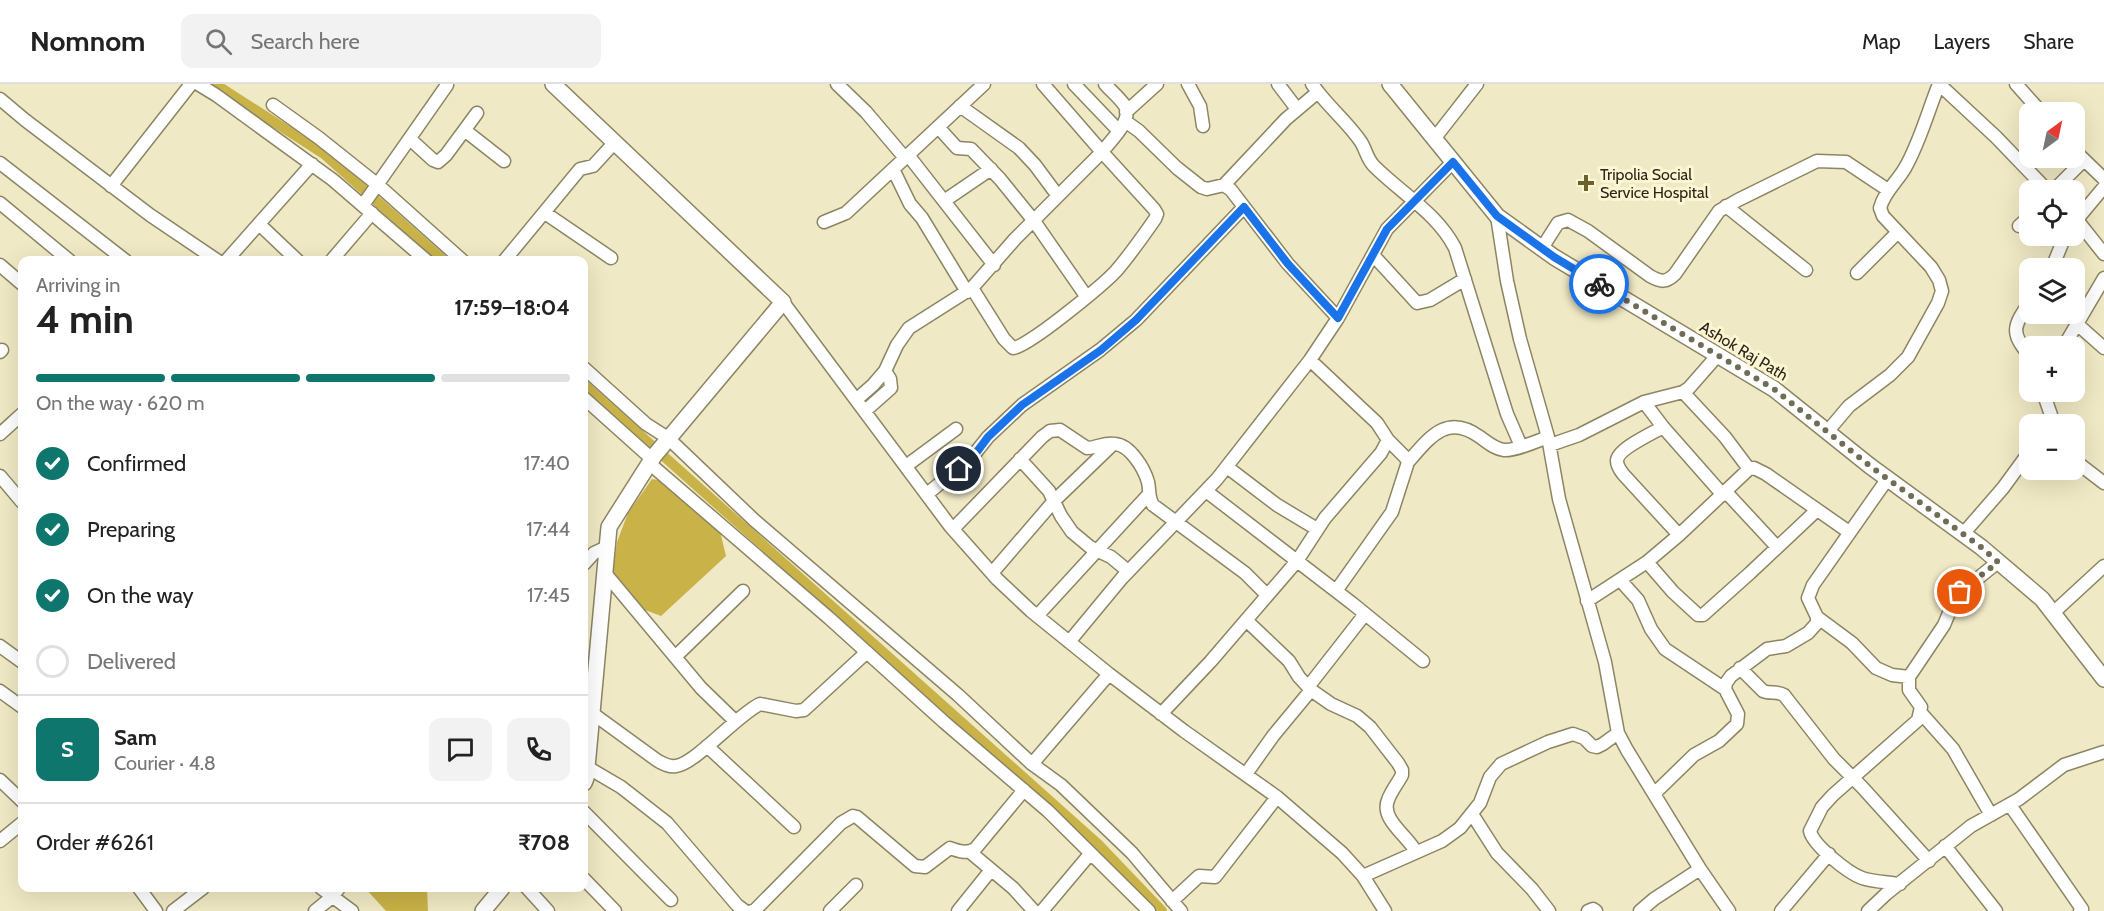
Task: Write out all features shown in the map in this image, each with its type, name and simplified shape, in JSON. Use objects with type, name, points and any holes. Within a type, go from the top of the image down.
[{"type":"main road","points":[[553,84],[783,302],[667,439],[609,527],[588,755]]},
{"type":"main road","name":"Ashok Raj Path","points":[[1390,84],[1497,216],[1542,248],[1774,389],[1827,432],[1963,534],[2042,598],[2104,679]]},
{"type":"main road","points":[[483,911],[499,892]]},
{"type":"street","points":[[111,186],[191,84]]},
{"type":"street","points":[[198,84],[312,164],[421,256]]},
{"type":"street","points":[[837,84],[866,112],[906,157],[994,265]]},
{"type":"street","points":[[824,222],[846,213],[984,84]]},
{"type":"street","points":[[893,169],[910,204],[922,218],[1004,339],[1013,348],[1018,348],[1043,332],[1116,271],[1151,226],[1157,214],[1043,84]]},
{"type":"street","points":[[1074,84],[1139,131],[1177,168],[1201,187],[1207,189],[1224,185],[1315,88],[1360,141],[1372,164],[1414,203],[1430,214],[1448,233],[1455,248],[1507,414],[1521,446]]},
{"type":"street","points":[[1105,84],[1125,106],[1123,121]]},
{"type":"street","points":[[857,399],[885,371],[897,345],[909,328],[970,290],[1102,152],[1123,121],[1157,84]]},
{"type":"street","points":[[1188,84],[1200,106],[1203,126]]},
{"type":"street","points":[[1278,84],[1297,109]]},
{"type":"street","points":[[1434,139],[1477,84]]},
{"type":"street","points":[[1827,432],[1849,406],[1890,375],[1908,357],[1938,303],[1942,291],[1939,280],[1931,267],[1883,216],[1880,208],[1888,190],[1905,169],[1911,157],[1939,84],[1996,137],[2037,180]]},
{"type":"street","points":[[2016,84],[2033,102]]},
{"type":"street","points":[[334,256],[366,208],[375,188],[447,85]]},
{"type":"street","points":[[0,99],[150,215],[219,256]]},
{"type":"street","points":[[273,105],[319,138],[456,256]]},
{"type":"street","points":[[960,106],[1019,148],[1058,196]]},
{"type":"street","points":[[410,139],[438,162],[446,155],[477,113]]},
{"type":"street","points":[[938,127],[957,148],[971,149],[991,169],[1034,221],[1086,296]]},
{"type":"street","points":[[462,132],[474,136],[504,161]]},
{"type":"street","points":[[508,256],[580,169],[593,166],[615,142]]},
{"type":"street","points":[[1542,248],[1558,223],[1568,220],[1588,231],[1650,276],[1660,282],[1666,282],[1675,274],[1712,221],[1726,206],[1817,161],[1846,162],[1888,190]]},
{"type":"street","points":[[2085,161],[2104,179]]},
{"type":"street","points":[[1069,642],[1128,571],[1227,467],[1310,360],[1338,318],[1387,229],[1453,162]]},
{"type":"street","points":[[0,163],[120,256]]},
{"type":"street","points":[[230,256],[312,164]]},
{"type":"street","points":[[2064,180],[2076,168]]},
{"type":"street","points":[[944,201],[991,169]]},
{"type":"street","points":[[1224,185],[1231,190],[1288,264],[1338,318]]},
{"type":"street","points":[[2085,209],[2104,187]]},
{"type":"street","points":[[0,203],[64,256]]},
{"type":"street","points":[[1726,206],[1806,270]]},
{"type":"street","points":[[927,494],[972,457],[988,437],[1022,405],[1101,350],[1136,320],[1244,207]]},
{"type":"street","points":[[544,213],[611,258]]},
{"type":"street","points":[[1497,216],[1507,281],[1520,339],[1549,441],[1559,500],[1605,662],[1618,733],[1700,869],[1729,911]]},
{"type":"street","points":[[259,224],[293,256]]},
{"type":"street","points":[[1857,273],[1898,232]]},
{"type":"street","points":[[2085,232],[2104,254]]},
{"type":"street","points":[[1373,255],[1417,303],[1430,300],[1465,279]]},
{"type":"street","points":[[0,265],[18,281]]},
{"type":"street","points":[[2085,310],[2104,278]]},
{"type":"street","points":[[783,302],[953,529],[992,573],[1037,616],[1109,674],[1277,797],[1342,853],[1363,876],[1385,911]]},
{"type":"street","points":[[2019,320],[2015,327],[2015,336],[2019,341]]},
{"type":"street","points":[[2070,336],[2077,324],[2104,348]]},
{"type":"street","points":[[1336,591],[1392,512],[1408,462],[1437,433],[1451,427],[1464,427],[1496,448],[1504,450],[1579,435],[1644,402],[1683,392],[1717,356]]},
{"type":"street","points":[[1310,360],[1368,415],[1408,462]]},
{"type":"street","points":[[866,411],[891,388],[890,379],[885,371]]},
{"type":"street","points":[[588,372],[646,424],[667,439],[754,520],[958,695],[1032,764],[1061,785],[1118,839],[1181,911]]},
{"type":"street","points":[[1683,392],[1725,437],[1749,469]]},
{"type":"street","points":[[588,402],[944,722],[1048,811],[1149,911]]},
{"type":"street","points":[[1644,402],[1663,427],[1777,547]]},
{"type":"street","points":[[0,434],[18,418]]},
{"type":"street","points":[[1663,427],[1628,447],[1618,457],[1617,462],[1623,474],[1679,535]]},
{"type":"street","points":[[906,466],[956,429]]},
{"type":"street","points":[[953,529],[1042,437],[1055,429],[1068,434],[1087,448],[1114,443],[1123,446],[1134,457],[1148,480],[1153,505],[1245,573],[1267,595]]},
{"type":"street","points":[[1161,714],[1297,561],[1340,499],[1381,453],[1388,440]]},
{"type":"street","points":[[992,573],[1054,501],[1114,443]]},
{"type":"street","points":[[1020,459],[1044,484],[1066,525],[1097,552],[1111,557],[1128,571]]},
{"type":"street","points":[[1963,534],[2019,466]]},
{"type":"street","points":[[1227,467],[1277,506],[1317,530]]},
{"type":"street","points":[[1587,601],[1647,562],[1749,469],[1754,468],[1766,474],[1849,532]]},
{"type":"street","points":[[2085,468],[2104,483]]},
{"type":"street","points":[[0,476],[18,497]]},
{"type":"street","points":[[1888,478],[1822,571],[1809,592],[1808,598],[1817,617],[1852,643],[1876,668],[1892,675],[1909,677]]},
{"type":"street","points":[[1206,491],[1424,661]]},
{"type":"street","points":[[1037,616],[1149,494]]},
{"type":"street","points":[[1647,562],[1681,600],[1698,615],[1703,615],[1817,510]]},
{"type":"street","points":[[588,560],[594,553],[607,547]]},
{"type":"street","points":[[1900,884],[1862,878],[1829,854],[1814,840],[1810,831],[1822,807],[1852,776],[1918,720],[1921,707],[1910,690],[1909,677],[1944,625],[1956,596],[1998,562]]},
{"type":"street","points":[[2053,613],[2104,566]]},
{"type":"street","points":[[605,573],[701,688],[735,721]]},
{"type":"street","points":[[1621,581],[1638,600],[1651,629],[1665,649],[1725,689],[1738,714],[1737,724],[1719,741],[1694,755],[1654,794]]},
{"type":"street","points":[[675,657],[743,591]]},
{"type":"street","points":[[1246,774],[1365,614]]},
{"type":"street","points":[[1725,689],[1731,676],[1740,668],[1767,649],[1786,645],[1808,633],[1816,623],[1817,617]]},
{"type":"street","points":[[1246,620],[1289,661],[1309,689],[1365,723],[1398,763],[1402,775],[1387,802],[1387,811],[1391,822],[1409,840],[1416,852]]},
{"type":"street","points":[[1,649],[18,660]]},
{"type":"street","points":[[592,713],[657,761],[668,766],[678,766],[760,704],[796,711],[804,710],[867,652]]},
{"type":"street","points":[[1740,668],[1763,691],[1784,694],[1834,759],[1929,861]]},
{"type":"street","points":[[1032,764],[1109,674]]},
{"type":"street","points":[[0,691],[18,704]]},
{"type":"street","points":[[1921,713],[1953,749],[1991,815]]},
{"type":"street","points":[[1363,876],[1451,835],[1472,814],[1484,797],[1490,777],[1501,764],[1548,742],[1573,734],[1597,747],[1618,733]]},
{"type":"street","points":[[707,746],[794,827]]},
{"type":"street","points":[[1868,911],[1971,826],[2010,805],[2064,765],[2104,753]]},
{"type":"street","points":[[588,767],[621,787],[668,823],[737,905],[745,911]]},
{"type":"street","points":[[0,780],[18,796]]},
{"type":"street","points":[[970,852],[979,846],[1024,790]]},
{"type":"street","points":[[1172,901],[1199,876],[1215,877],[1277,797]]},
{"type":"street","points":[[2010,805],[2082,910]]},
{"type":"street","points":[[1472,814],[1497,853],[1532,889],[1549,911]]},
{"type":"street","points":[[588,816],[671,900]]},
{"type":"street","points":[[752,911],[841,824],[853,816],[919,868],[930,864],[950,848],[970,852],[1024,898],[1034,911]]},
{"type":"street","points":[[0,841],[18,826]]},
{"type":"street","points":[[1945,846],[1996,911]]},
{"type":"street","points":[[1042,911],[1090,854]]},
{"type":"street","points":[[1781,911],[1829,854]]},
{"type":"street","points":[[1640,911],[1654,899],[1700,869]]},
{"type":"street","points":[[958,911],[991,870]]},
{"type":"street","points":[[588,883],[615,911]]},
{"type":"street","points":[[830,911],[856,885]]},
{"type":"street","points":[[142,892],[156,911]]},
{"type":"street","points":[[174,911],[198,892]]},
{"type":"street","points":[[315,911],[335,892],[352,911]]},
{"type":"street","points":[[531,892],[548,911]]},
{"type":"street","points":[[1588,911],[1593,909],[1596,911]]},
{"type":"shaded area","points":[[652,479],[664,481],[720,531],[726,556],[661,616],[640,608],[612,575],[617,542],[628,513]]},
{"type":"shaded area","points":[[369,892],[427,892],[428,911],[386,911]]},
{"type":"waterway","points":[[215,84],[324,154],[438,256]]},
{"type":"waterway","points":[[588,389],[1098,844],[1162,911]]},
{"type":"way so far","points":[[1599,284],[1774,389],[1870,466],[1998,562],[1960,592]]},
{"type":"place","name":"Tripolia Social Service Hospital","points":[[1586,183]]},
{"type":"route","points":[[959,469],[1022,405],[1101,350],[1136,320],[1244,207],[1288,264],[1338,318],[1387,229],[1453,162],[1497,216],[1554,257],[1599,284]]}]
